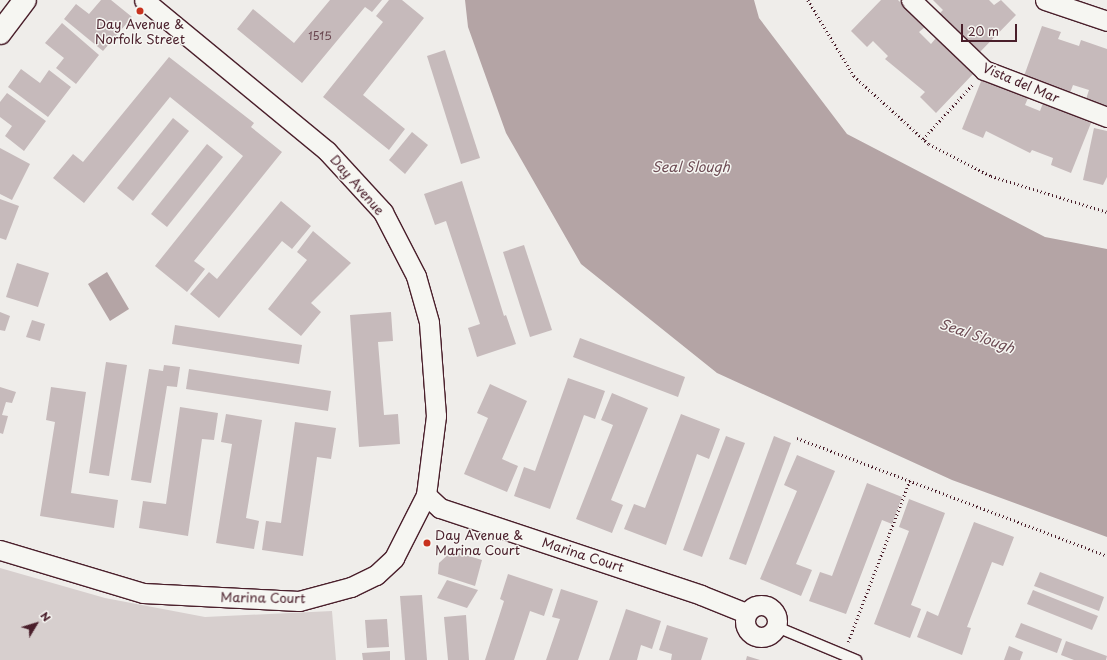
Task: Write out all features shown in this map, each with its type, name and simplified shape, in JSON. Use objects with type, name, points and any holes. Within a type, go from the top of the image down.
[{"type":"main road","points":[[0,33],[25,0]]},
{"type":"street","name":"Day Avenue","points":[[144,0],[327,150],[383,212],[416,276],[429,322],[436,416],[426,495]]},
{"type":"street","name":"Vista del Mar","points":[[911,0],[981,67],[1107,117]]},
{"type":"street","points":[[1045,0],[1107,21]]},
{"type":"street","name":"Marina Court","points":[[0,550],[143,593],[299,601],[350,588],[376,575],[394,558],[426,495],[440,508],[701,595],[746,614],[753,606],[762,604],[772,608],[777,617],[777,627]]},
{"type":"lane","points":[[777,627],[856,660]]},
{"type":"path","points":[[808,0],[854,76],[923,139],[991,176],[1107,212]]},
{"type":"path","points":[[923,139],[972,87],[981,67]]},
{"type":"path","points":[[797,438],[1107,556]]},
{"type":"path","points":[[842,655],[910,480]]},
{"type":"shaded area","points":[[0,568],[105,598],[205,617],[332,611],[336,660],[0,660]]},
{"type":"water","name":"Seal Slough","points":[[465,0],[754,0],[759,18],[847,134],[1045,237],[1107,249],[1107,537],[952,480],[717,373],[581,264],[506,133],[468,27]]},
{"type":"water","points":[[107,272],[129,309],[110,321],[88,284]]},
{"type":"building","points":[[101,0],[111,0],[132,17],[103,51],[64,19],[76,4],[89,14]]},
{"type":"building","points":[[330,0],[382,0],[372,12],[365,7],[302,83],[237,29],[253,9],[294,43]]},
{"type":"building","points":[[389,0],[402,0],[424,18],[363,95],[405,129],[389,150],[323,97],[383,22],[376,16]]},
{"type":"building","points":[[881,0],[898,0],[925,27],[919,32],[931,44],[936,38],[973,74],[936,113],[920,97],[925,92],[885,59],[888,56],[873,41],[867,47],[851,31]]},
{"type":"building","points":[[933,0],[989,0],[994,5],[1001,0],[1016,15],[978,54],[939,14],[943,10]]},
{"type":"building","points":[[62,23],[99,55],[76,84],[56,68],[64,58],[45,43]]},
{"type":"building","points":[[1042,26],[1061,32],[1058,39],[1079,46],[1081,40],[1107,49],[1107,106],[1086,99],[1089,90],[1073,85],[1070,93],[1024,76]]},
{"type":"building","points":[[445,50],[480,158],[461,164],[427,56]]},
{"type":"building","points":[[169,57],[254,123],[251,127],[282,152],[194,261],[205,269],[187,292],[155,266],[243,156],[170,97],[84,203],[53,178],[73,154],[83,162]]},
{"type":"building","points":[[21,69],[40,83],[49,70],[71,87],[48,117],[8,87]]},
{"type":"building","points":[[982,79],[1028,98],[1025,105],[1040,111],[1043,103],[1091,123],[1071,173],[1051,165],[1053,158],[1032,150],[1030,153],[986,131],[983,138],[962,129]]},
{"type":"building","points":[[7,93],[46,121],[24,151],[5,136],[12,126],[0,117],[0,102]]},
{"type":"building","points":[[173,118],[189,131],[133,201],[117,188]]},
{"type":"building","points":[[1094,128],[1107,131],[1107,177],[1103,185],[1083,180]]},
{"type":"building","points":[[412,132],[428,145],[405,174],[389,160]]},
{"type":"building","points":[[207,144],[223,157],[167,227],[151,214]]},
{"type":"building","points":[[0,148],[30,164],[12,200],[0,194]]},
{"type":"building","points":[[462,181],[504,316],[506,315],[516,344],[477,357],[468,328],[480,324],[446,221],[435,225],[424,194]]},
{"type":"building","points":[[0,199],[19,206],[6,240],[0,238]]},
{"type":"building","points":[[281,201],[311,226],[292,249],[282,241],[219,318],[190,294],[209,272],[217,279]]},
{"type":"building","points":[[313,231],[351,263],[311,303],[321,312],[301,336],[268,309],[307,260],[297,252]]},
{"type":"building","points":[[524,245],[552,330],[530,337],[503,252]]},
{"type":"building","points":[[17,263],[49,273],[38,307],[6,297]]},
{"type":"building","points":[[0,312],[10,316],[5,331],[0,330]]},
{"type":"building","points":[[391,312],[393,341],[378,342],[384,415],[398,414],[400,444],[359,447],[350,315]]},
{"type":"building","points":[[32,320],[45,324],[40,341],[26,337]]},
{"type":"building","points":[[175,325],[302,345],[299,364],[172,344]]},
{"type":"building","points":[[580,338],[685,377],[678,397],[573,357]]},
{"type":"building","points":[[106,362],[127,365],[109,476],[89,473]]},
{"type":"building","points":[[164,365],[180,367],[177,387],[167,386],[151,483],[131,480],[149,369],[163,371]]},
{"type":"building","points":[[189,369],[331,391],[328,411],[186,389]]},
{"type":"building","points":[[568,378],[605,391],[595,419],[584,415],[550,509],[514,496],[524,467],[535,471]]},
{"type":"building","points":[[490,384],[527,401],[502,459],[518,466],[507,492],[464,474],[488,418],[477,413]]},
{"type":"building","points":[[0,387],[16,392],[12,403],[6,402],[2,415],[8,416],[3,434],[0,433]]},
{"type":"building","points":[[51,387],[86,392],[71,493],[118,500],[114,528],[40,516],[55,422],[46,420]]},
{"type":"building","points":[[612,393],[648,408],[611,500],[623,505],[612,533],[576,519],[613,425],[601,420]]},
{"type":"building","points":[[180,407],[218,413],[214,440],[202,439],[188,536],[139,528],[143,501],[166,504]]},
{"type":"building","points":[[226,414],[262,420],[246,518],[259,521],[254,549],[216,543],[232,444],[221,442]]},
{"type":"building","points":[[681,414],[720,429],[709,459],[697,454],[666,545],[624,529],[634,504],[645,508]]},
{"type":"building","points":[[295,422],[336,428],[331,459],[317,457],[303,556],[262,550],[266,521],[281,523]]},
{"type":"building","points":[[726,436],[745,443],[702,557],[683,550]]},
{"type":"building","points":[[774,436],[791,443],[746,565],[729,559]]},
{"type":"building","points":[[797,455],[835,471],[796,564],[812,570],[801,596],[760,579],[797,491],[784,485]]},
{"type":"building","points":[[867,483],[902,497],[892,524],[882,520],[846,614],[809,601],[820,572],[832,576]]},
{"type":"building","points":[[909,499],[945,513],[911,605],[921,609],[910,638],[874,624],[909,531],[899,527]]},
{"type":"building","points":[[974,522],[1014,537],[1003,566],[992,562],[967,627],[971,628],[962,655],[917,637],[927,611],[938,616]]},
{"type":"building","points":[[452,551],[482,560],[475,586],[438,574],[439,563]]},
{"type":"building","points":[[1040,572],[1104,597],[1099,611],[1034,586]]},
{"type":"building","points":[[508,574],[553,589],[544,616],[530,611],[514,660],[485,660],[504,601],[500,599]]},
{"type":"building","points":[[447,580],[478,590],[467,608],[437,598]]},
{"type":"building","points":[[561,589],[598,601],[578,660],[546,660],[560,619],[552,617]]},
{"type":"building","points":[[1033,590],[1098,616],[1092,630],[1027,604]]},
{"type":"building","points":[[422,595],[427,660],[405,660],[400,596]]},
{"type":"building","points":[[626,609],[661,621],[652,649],[641,645],[637,660],[609,660]]},
{"type":"building","points":[[466,615],[469,660],[448,660],[444,617]]},
{"type":"building","points":[[387,619],[389,647],[367,648],[365,620]]},
{"type":"building","points":[[1021,623],[1062,639],[1057,653],[1015,637]]},
{"type":"building","points":[[667,625],[708,638],[701,660],[671,660],[672,654],[659,650]]},
{"type":"building","points":[[1066,641],[1107,656],[1106,660],[1074,660],[1061,655]]},
{"type":"building","points":[[1009,646],[1023,652],[1020,660],[1004,660]]},
{"type":"building","points":[[390,651],[390,660],[363,660],[362,653]]},
{"type":"building","points":[[747,656],[760,660],[746,660]]},
{"type":"place","name":"Day Avenue & Norfolk Street","points":[[140,11]]},
{"type":"place","name":"Day Avenue & Marina Court","points":[[427,543]]}]
